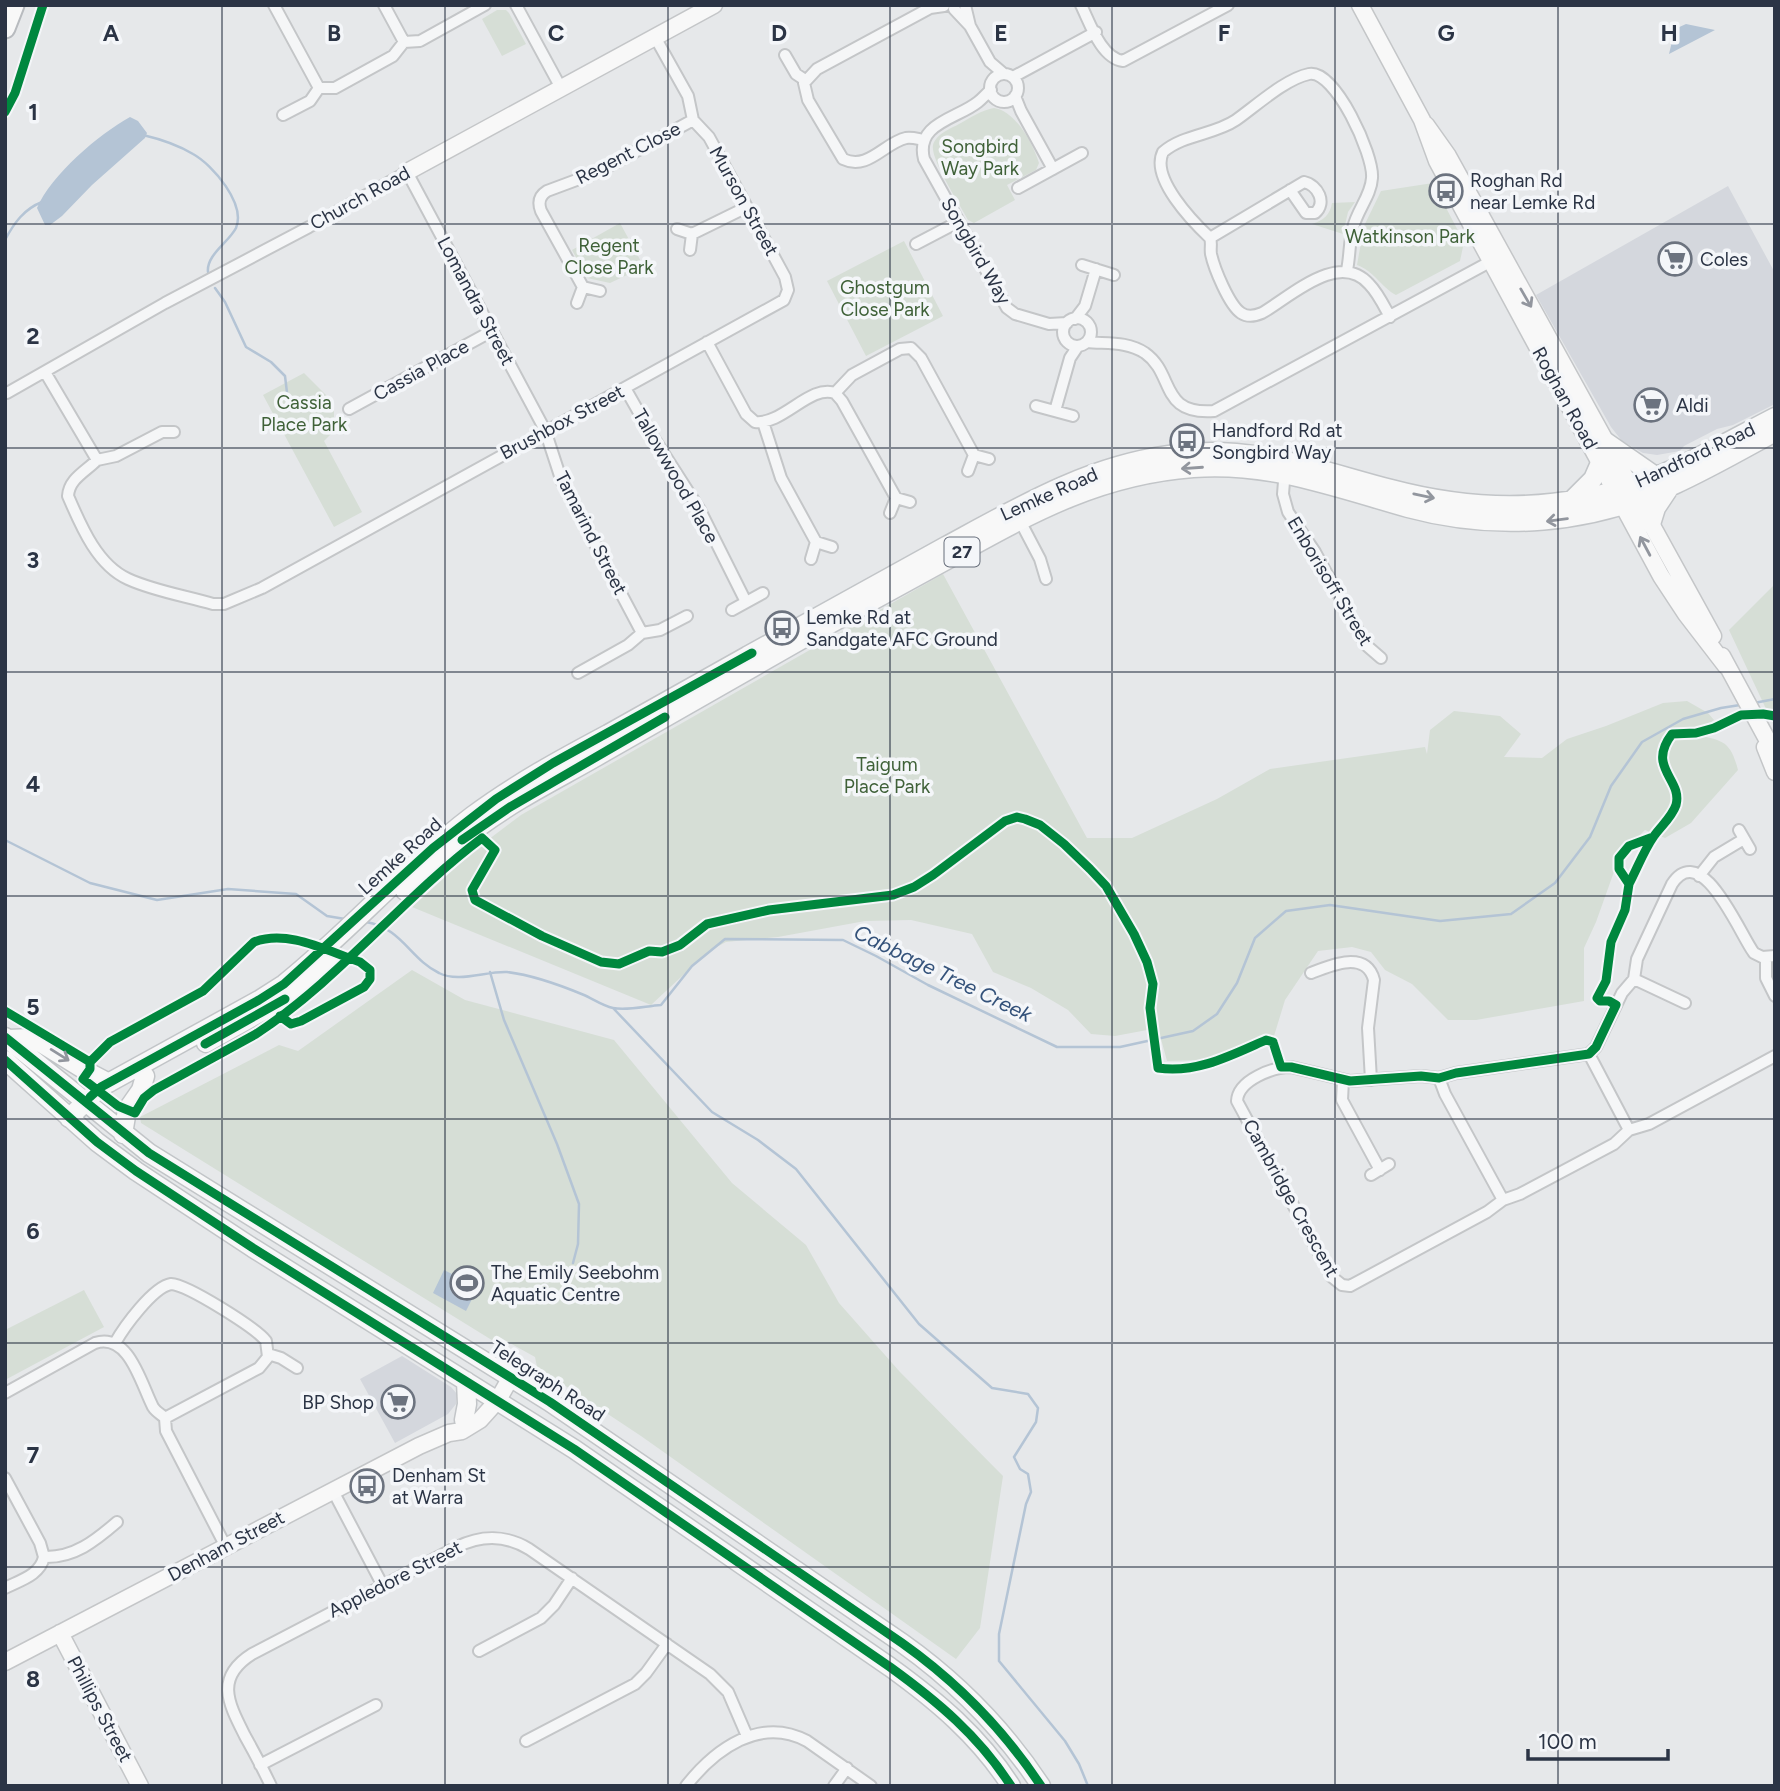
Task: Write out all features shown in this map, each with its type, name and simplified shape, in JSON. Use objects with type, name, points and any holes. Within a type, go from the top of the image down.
[{"type":"highway","points":[[5,28],[14,5]]},
{"type":"main road","name":"Church Road","points":[[407,172],[714,5]]},
{"type":"main road","name":"Roghan Road","points":[[1360,5],[1422,120],[1441,144],[1600,463],[1651,524],[1775,754]]},
{"type":"main road","name":"Roghan Road","points":[[1496,258],[1606,442],[1626,495],[1668,587],[1729,671]]},
{"type":"main road","name":"Handford Road","points":[[1626,495],[1655,477],[1775,417]]},
{"type":"main road","name":"Handford Road","points":[[1626,495],[1670,487],[1775,432]]},
{"type":"main road","points":[[1606,442],[1655,477]]},
{"type":"main road","points":[[1572,500],[1590,483],[1600,463]]},
{"type":"main road","name":"Lemke Road","points":[[1286,466],[1434,514],[1485,521],[1568,519],[1626,495]]},
{"type":"main road","name":"Lemke Road","points":[[89,1105],[267,1011],[299,988],[317,965],[393,893],[510,807],[1017,515],[1094,487],[1140,475],[1211,467],[1286,466],[1456,502],[1514,506],[1626,495]]},
{"type":"main road","points":[[1651,524],[1656,508],[1670,487]]},
{"type":"main road","name":"Roghan Road","points":[[1759,728],[1775,772]]},
{"type":"main road","name":"Lemke Road","points":[[72,1121],[109,1083],[317,965]]},
{"type":"main road","points":[[7,1038],[33,1038],[109,1083]]},
{"type":"main road","name":"Telegraph Road","points":[[7,1038],[123,1134],[188,1178],[507,1374],[652,1469],[924,1658],[973,1701],[1003,1735],[1041,1786]]},
{"type":"main road","points":[[5,1060],[72,1121],[119,1159],[221,1228],[574,1449],[918,1687],[976,1739],[1012,1786]]},
{"type":"main road","points":[[123,1134],[127,1110],[141,1090],[145,1076]]},
{"type":"main road","name":"Denham Street","points":[[449,1433],[462,1431],[484,1417],[507,1374]]},
{"type":"main road","points":[[464,1420],[467,1404],[466,1381]]},
{"type":"main road","name":"Denham Street","points":[[5,1662],[333,1490],[449,1433],[493,1398]]},
{"type":"main road","name":"Phillips Street","points":[[60,1633],[140,1786]]},
{"type":"street","points":[[274,5],[319,89]]},
{"type":"street","points":[[384,5],[404,42]]},
{"type":"street","points":[[404,42],[420,41],[485,5]]},
{"type":"street","points":[[516,5],[561,88]]},
{"type":"street","points":[[1081,5],[1109,55],[1118,60],[1127,60],[1228,5]]},
{"type":"street","points":[[1053,169],[1002,84],[970,26],[954,6],[931,6],[813,71],[805,80],[804,91],[808,100],[843,159],[852,163],[861,162],[904,139],[923,141],[933,127],[979,102],[1002,84],[1096,32]]},
{"type":"street","name":"Murson Street","points":[[655,37],[688,96],[693,120],[707,133],[785,277],[787,294]]},
{"type":"street","points":[[283,115],[310,101],[319,89],[335,88],[396,54],[404,42]]},
{"type":"street","points":[[785,55],[796,74],[805,80]]},
{"type":"street","points":[[1347,270],[1352,230],[1369,190],[1372,168],[1360,136],[1336,91],[1319,75],[1310,74],[1300,78],[1269,95],[1231,123],[1187,138],[1163,152],[1160,168],[1190,219],[1210,237],[1216,271],[1239,311],[1245,315],[1262,313],[1312,281],[1347,270],[1369,283],[1390,317]]},
{"type":"street","points":[[1002,84],[1001,101],[1012,98]]},
{"type":"street","name":"Regent Close","points":[[583,287],[541,211],[541,196],[547,191],[598,172],[693,120]]},
{"type":"street","name":"Songbird Way","points":[[923,141],[922,149],[926,162],[1007,308],[1020,316],[1077,332]]},
{"type":"street","points":[[1018,188],[1082,153]]},
{"type":"street","name":"Lomandra Street","points":[[407,172],[545,430]]},
{"type":"street","name":"Church Road","points":[[7,393],[165,303],[407,172]]},
{"type":"street","points":[[1210,237],[1290,190]]},
{"type":"street","points":[[677,229],[692,234],[747,206]]},
{"type":"street","points":[[916,244],[957,222]]},
{"type":"street","points":[[690,250],[692,234]]},
{"type":"street","points":[[1077,332],[1147,354],[1174,399],[1192,410],[1208,411],[1219,409],[1496,258]]},
{"type":"street","points":[[1082,265],[1114,275]]},
{"type":"street","points":[[1055,411],[1096,269]]},
{"type":"street","points":[[577,303],[583,287],[600,291]]},
{"type":"street","name":"Brushbox Street","points":[[97,460],[68,487],[68,496],[97,552],[128,579],[213,604],[225,604],[262,588],[545,430],[777,305],[787,294]]},
{"type":"street","name":"Cassia Place","points":[[349,409],[492,331]]},
{"type":"street","points":[[707,342],[746,414],[752,420],[762,422],[820,393],[835,393],[896,498],[910,502]]},
{"type":"street","points":[[835,393],[852,375],[900,349],[911,348],[921,358],[974,455],[989,459]]},
{"type":"street","points":[[45,372],[97,460],[116,456],[162,432],[174,432]]},
{"type":"street","name":"Tallowwood Place","points":[[625,388],[700,510],[746,603]]},
{"type":"street","points":[[1036,406],[1073,416]]},
{"type":"street","points":[[762,422],[781,478],[816,542],[832,547]]},
{"type":"street","name":"Tamarind Street","points":[[545,430],[562,482],[642,633]]},
{"type":"street","points":[[968,471],[974,455]]},
{"type":"street","name":"Enborisoff Street","points":[[1286,466],[1283,494],[1287,512],[1315,552],[1366,645],[1381,658]]},
{"type":"street","points":[[890,513],[896,498]]},
{"type":"street","points":[[1017,515],[1040,559],[1046,579]]},
{"type":"street","points":[[811,559],[816,542]]},
{"type":"street","points":[[732,610],[764,593]]},
{"type":"street","points":[[578,673],[635,641],[642,633],[660,630],[687,616]]},
{"type":"street","points":[[1699,876],[1714,857],[1745,839]]},
{"type":"street","points":[[1629,1130],[1589,1054],[1596,1047],[1622,993],[1634,979],[1637,959],[1675,881],[1685,874],[1699,876],[1722,897],[1751,949],[1758,955],[1770,957],[1766,978],[1775,996]]},
{"type":"street","points":[[1311,973],[1336,964],[1355,962],[1365,965],[1371,971],[1374,980],[1368,1039],[1371,1080]]},
{"type":"street","points":[[1634,979],[1685,1003]]},
{"type":"street","name":"Cambridge Crescent","points":[[1589,1054],[1456,1073],[1439,1078],[1421,1076],[1343,1080],[1298,1068],[1281,1068],[1269,1071],[1243,1086],[1237,1097],[1340,1289],[1362,1281],[1487,1212],[1503,1200],[1520,1194],[1614,1144],[1629,1130],[1649,1124],[1775,1056]]},
{"type":"street","points":[[1439,1078],[1445,1094],[1503,1200]]},
{"type":"street","points":[[1343,1080],[1342,1100],[1380,1170]]},
{"type":"street","points":[[115,1343],[123,1328],[158,1290],[171,1283],[187,1288],[255,1331],[266,1341],[268,1354],[265,1362],[255,1371],[165,1418]]},
{"type":"street","points":[[5,1393],[95,1343],[115,1343],[126,1354],[155,1410],[165,1418],[166,1431],[226,1547]]},
{"type":"street","points":[[268,1354],[303,1368]]},
{"type":"street","points":[[5,1478],[44,1557],[41,1567],[35,1572],[5,1588]]},
{"type":"street","points":[[333,1490],[383,1586]]},
{"type":"street","points":[[44,1557],[70,1554],[96,1540],[117,1522]]},
{"type":"street","name":"Appledore Street","points":[[271,1786],[229,1702],[228,1689],[233,1671],[241,1661],[465,1543],[492,1538],[520,1544],[710,1674],[724,1686],[732,1699],[747,1736]]},
{"type":"street","points":[[480,1651],[541,1618],[554,1605],[572,1578]]},
{"type":"street","points":[[526,1741],[635,1684],[667,1644]]},
{"type":"street","points":[[260,1765],[376,1705]]},
{"type":"street","points":[[686,1786],[719,1753],[747,1736],[774,1731],[797,1736],[872,1786]]},
{"type":"street","points":[[834,1786],[847,1768]]},
{"type":"shaded area","points":[[1728,186],[1775,273],[1775,404],[1733,425],[1717,429],[1684,446],[1680,451],[1657,455],[1643,453],[1622,441],[1611,427],[1536,295]]},
{"type":"shaded area","points":[[402,1356],[451,1387],[457,1394],[456,1404],[448,1414],[395,1443],[360,1379]]},
{"type":"green space","points":[[497,10],[506,10],[509,13],[526,44],[502,56],[482,19]]},
{"type":"green space","name":"Songbird Way Park","points":[[994,108],[1002,110],[1016,122],[1028,138],[1039,163],[1036,170],[1007,185],[1015,200],[974,223],[968,220],[947,182],[936,161],[933,145],[944,132]]},
{"type":"green space","name":"Watkinson Park","points":[[1433,183],[1464,242],[1460,261],[1396,295],[1357,265],[1364,226],[1381,191]]},
{"type":"green space","points":[[1355,202],[1348,212],[1343,234],[1312,224],[1326,216],[1332,203]]},
{"type":"green space","name":"Regent Close Park","points":[[620,223],[644,267],[610,283],[587,278],[572,250]]},
{"type":"green space","name":"Ghostgum Close Park","points":[[904,241],[943,316],[866,356],[827,281]]},
{"type":"green space","name":"Cassia Place Park","points":[[304,373],[334,403],[334,417],[341,424],[324,441],[362,512],[334,527],[263,395]]},
{"type":"green space","name":"Taigum Place Park","points":[[943,574],[1087,838],[1132,838],[1217,799],[1270,769],[1425,747],[1427,754],[1430,730],[1454,711],[1500,716],[1521,734],[1504,757],[1542,758],[1567,739],[1663,703],[1687,701],[1708,713],[1714,720],[1693,734],[1711,738],[1728,747],[1738,770],[1691,823],[1665,838],[1645,830],[1620,855],[1584,948],[1584,1001],[1476,1020],[1448,1020],[1412,984],[1385,970],[1371,952],[1352,947],[1318,951],[1285,1000],[1274,1036],[1236,1051],[1201,1060],[1167,1061],[1158,1028],[1115,1036],[1091,1034],[1068,1010],[1031,988],[993,972],[972,934],[911,920],[865,921],[778,937],[726,942],[709,951],[651,1005],[412,907],[476,849],[521,815]]},
{"type":"green space","points":[[1775,584],[1775,728],[1729,630]]},
{"type":"green space","points":[[412,970],[465,1000],[614,1040],[732,1183],[806,1245],[839,1303],[900,1372],[1003,1476],[980,1628],[956,1659],[641,1436],[537,1367],[535,1357],[499,1337],[495,1342],[141,1123],[140,1117],[279,1045],[298,1051]]},
{"type":"green space","points":[[84,1290],[104,1327],[5,1380],[5,1330]]},
{"type":"water","points":[[1686,24],[1715,30],[1669,54],[1675,29]]},
{"type":"water","points":[[130,117],[138,121],[147,133],[145,138],[62,216],[50,225],[45,225],[37,208],[53,182],[104,134]]},
{"type":"water","points":[[444,1270],[478,1287],[466,1311],[433,1293]]},
{"type":"waterway","points":[[143,135],[175,145],[201,159],[218,176],[232,197],[238,218],[236,228],[214,254],[208,272]]},
{"type":"waterway","points":[[5,240],[20,217],[42,202]]},
{"type":"waterway","points":[[215,288],[225,302],[246,347],[271,362],[285,376],[288,401]]},
{"type":"waterway","name":"Cabbage Tree Creek","points":[[1754,703],[1775,699]]},
{"type":"waterway","name":"Cabbage Tree Creek","points":[[366,922],[389,931],[429,967],[447,976],[517,973],[556,984],[618,1009],[661,1005],[692,966],[725,939],[843,940],[928,985],[1057,1047],[1120,1047],[1193,1031],[1217,1014],[1237,983],[1255,938],[1286,911],[1330,905],[1440,921],[1511,914],[1555,883],[1590,837],[1611,786],[1642,742],[1683,719],[1740,705]]},
{"type":"waterway","name":"Cabbage Tree Creek","points":[[5,840],[90,883],[157,900],[228,889],[296,894],[327,916],[345,919]]},
{"type":"waterway","points":[[490,972],[504,1020],[557,1144],[579,1204],[578,1244],[573,1263]]},
{"type":"waterway","points":[[613,1008],[712,1112],[758,1140],[796,1169],[919,1324],[992,1388],[1028,1394],[1038,1408],[1036,1422],[1014,1457],[1020,1469],[1028,1474],[1031,1492],[1026,1504],[999,1634],[999,1661],[1065,1741],[1088,1786]]},
{"type":"cycle path","points":[[5,112],[15,93],[43,5]]},
{"type":"cycle path","points":[[90,1097],[101,1087],[284,984],[433,848],[496,799],[553,763],[752,653]]},
{"type":"cycle path","points":[[1629,884],[1650,841],[1676,805],[1675,788],[1664,765],[1663,756],[1672,734],[1696,733],[1741,715],[1775,716]]},
{"type":"cycle path","points":[[462,840],[510,807],[665,717]]},
{"type":"cycle path","points":[[280,1016],[291,1024],[301,1021],[364,987],[370,979],[370,970],[360,962],[347,957],[321,947],[307,943],[280,938],[254,942],[203,991],[110,1042],[90,1062],[90,1069],[83,1079],[118,1106],[135,1113],[144,1098],[154,1090],[256,1034],[287,1012],[343,964],[370,938],[397,912],[453,861],[482,838],[495,850],[472,890],[475,900],[542,936],[601,962],[619,964],[649,951],[662,952],[680,945],[707,924],[769,910],[893,895],[914,887],[1005,821],[1017,817],[1040,825],[1090,869],[1106,886],[1134,934],[1147,962],[1153,984],[1150,1008],[1158,1068],[1200,1066],[1266,1040],[1273,1042]]},
{"type":"cycle path","points":[[1273,1042],[1281,1067],[1350,1081],[1421,1076],[1439,1078],[1456,1073],[1589,1054],[1596,1047],[1616,1005],[1597,998],[1606,981],[1611,942],[1625,910],[1629,884],[1619,869],[1619,858],[1629,846],[1653,837]]},
{"type":"cycle path","points":[[205,1044],[285,999]]},
{"type":"cycle path","points":[[5,1011],[90,1062]]},
{"type":"cycle path","points":[[5,1037],[149,1153],[550,1402],[902,1643],[942,1674],[978,1708],[1027,1765],[1041,1786]]},
{"type":"cycle path","points":[[5,1060],[97,1142],[136,1171],[253,1248],[574,1449],[890,1667],[956,1720],[985,1751],[1011,1786]]},
{"type":"place","name":"Roghan Rd near Lemke Rd","points":[[1446,191]]},
{"type":"place","name":"Coles","points":[[1675,259]]},
{"type":"place","name":"Aldi","points":[[1651,405]]},
{"type":"place","name":"Handford Rd at Songbird Way","points":[[1187,441]]},
{"type":"place","name":"Lemke Rd at Sandgate AFC Ground","points":[[782,628]]},
{"type":"place","name":"The Emily Seebohm Aquatic Centre","points":[[467,1283]]},
{"type":"place","name":"BP Shop","points":[[398,1402]]},
{"type":"place","name":"Denham St at Warra","points":[[367,1486]]}]
